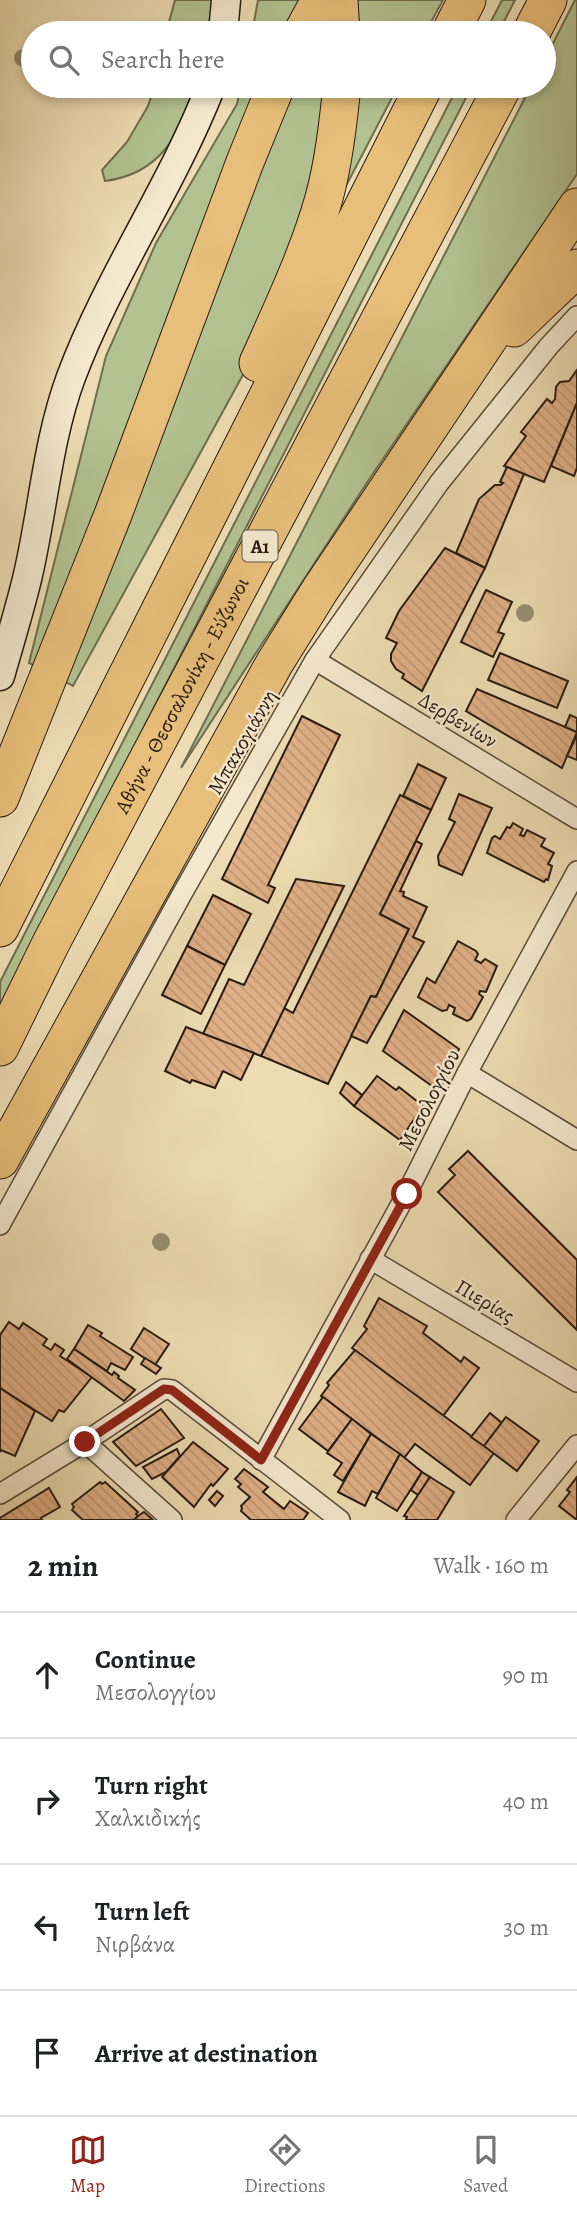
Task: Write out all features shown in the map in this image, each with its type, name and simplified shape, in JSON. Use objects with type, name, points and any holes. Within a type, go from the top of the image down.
[{"type":"highway","points":[[309,21],[320,0]]},
{"type":"highway","points":[[338,0],[340,21]]},
{"type":"highway","points":[[456,21],[467,0]]},
{"type":"highway","points":[[537,21],[548,0]]},
{"type":"highway","points":[[0,798],[114,512],[244,162],[271,98]]},
{"type":"highway","points":[[168,595],[190,508],[289,293],[324,197],[341,98]]},
{"type":"highway","points":[[0,928],[418,98]]},
{"type":"highway","name":"Αθήνα - Θεσσαλονίκη - Εύζωνοι","points":[[0,1047],[57,931],[497,98]]},
{"type":"highway","points":[[0,1160],[274,664],[320,590],[577,207]]},
{"type":"highway","points":[[467,373],[577,268]]},
{"type":"main road","points":[[224,21],[226,0]]},
{"type":"main road","points":[[0,676],[27,580],[56,428],[70,380],[95,316],[187,142],[206,98]]},
{"type":"street","name":"Μπακογιάννη","points":[[0,1225],[315,660],[439,483],[549,346],[577,316]]},
{"type":"street","name":"Δερβενίων","points":[[315,660],[577,820]]},
{"type":"street","name":"Μεσολογγίου","points":[[261,1460],[407,1194],[467,1073],[577,871]]},
{"type":"street","points":[[467,1073],[577,1140]]},
{"type":"street","name":"Πιερίας","points":[[370,1259],[577,1382]]},
{"type":"street","points":[[0,1494],[164,1389],[172,1390],[340,1520]]},
{"type":"street","points":[[85,1442],[172,1520]]},
{"type":"street","points":[[516,1520],[577,1445]]},
{"type":"green space","points":[[175,0],[217,0],[214,21],[169,21]]},
{"type":"green space","points":[[258,0],[443,0],[432,21],[254,21]]},
{"type":"green space","points":[[502,0],[515,0],[504,21],[491,21]]},
{"type":"green space","points":[[577,0],[577,174],[370,478],[181,768],[525,98],[556,98],[556,37]]},
{"type":"green space","points":[[151,98],[192,98],[175,136],[154,161],[124,177],[105,181],[102,170],[127,142]]},
{"type":"green space","points":[[238,98],[392,98],[73,686],[29,663],[106,356],[156,243]]},
{"type":"green space","points":[[452,98],[466,98],[0,1008],[0,982]]},
{"type":"building","points":[[577,370],[577,403],[544,482],[504,466],[526,436],[521,432],[547,399],[552,403],[560,382],[569,381]]},
{"type":"building","points":[[577,403],[577,468],[574,476],[551,466]]},
{"type":"building","points":[[507,467],[524,474],[485,568],[456,553],[479,499],[495,485],[503,483],[500,482]]},
{"type":"building","points":[[445,548],[485,568],[422,691],[402,678],[404,674],[396,669],[391,661],[391,654],[397,643],[386,638],[399,611]]},
{"type":"building","points":[[486,590],[512,602],[498,632],[504,634],[493,657],[461,642]]},
{"type":"building","points":[[500,653],[568,681],[557,708],[488,680]]},
{"type":"building","points":[[477,689],[577,732],[562,768],[466,711]]},
{"type":"building","points":[[570,715],[577,718],[577,732],[565,727]]},
{"type":"building","points":[[302,716],[340,735],[268,885],[275,888],[268,903],[222,879]]},
{"type":"building","points":[[577,735],[577,760],[567,756]]},
{"type":"building","points":[[418,764],[446,778],[431,810],[403,796]]},
{"type":"building","points":[[459,794],[492,808],[462,875],[439,865],[438,856],[455,822],[449,819]]},
{"type":"building","points":[[400,795],[431,810],[380,914],[409,929],[376,997],[371,996],[328,1084],[261,1056],[284,1008],[293,1013]]},
{"type":"building","points":[[513,823],[523,829],[520,835],[524,836],[527,830],[545,839],[541,846],[554,853],[548,864],[552,866],[548,880],[544,882],[487,853],[492,838],[495,836],[500,839],[507,827],[510,828]]},
{"type":"building","points":[[416,841],[422,844],[400,891],[404,892],[403,896],[427,907],[413,937],[424,942],[367,1043],[351,1036],[371,996],[376,997],[409,929],[380,914]]},
{"type":"building","points":[[296,879],[344,886],[261,1056],[203,1034],[229,979],[244,985]]},
{"type":"building","points":[[213,895],[251,914],[225,965],[187,946]]},
{"type":"building","points":[[458,941],[476,951],[478,954],[475,960],[481,963],[485,959],[497,966],[486,992],[480,991],[479,994],[483,997],[471,1019],[467,1021],[453,1014],[455,1008],[449,1005],[447,1010],[442,1011],[418,997],[427,978],[435,983]]},
{"type":"building","points":[[187,946],[225,965],[201,1014],[162,995]]},
{"type":"building","points":[[404,1010],[459,1049],[439,1091],[383,1051]]},
{"type":"building","points":[[186,1027],[254,1053],[241,1080],[223,1071],[215,1088],[192,1080],[190,1083],[165,1071]]},
{"type":"building","points":[[377,1076],[396,1090],[399,1087],[423,1106],[400,1140],[354,1106]]},
{"type":"building","points":[[346,1082],[362,1095],[354,1106],[340,1093]]},
{"type":"building","points":[[468,1151],[577,1260],[577,1330],[438,1192],[455,1175],[449,1169]]},
{"type":"building","points":[[379,1298],[427,1326],[423,1333],[461,1362],[464,1357],[479,1368],[443,1416],[352,1348],[367,1329],[364,1326]]},
{"type":"building","points":[[9,1322],[19,1329],[23,1323],[47,1339],[43,1345],[51,1350],[55,1344],[64,1350],[60,1356],[92,1377],[64,1412],[59,1410],[52,1421],[0,1388],[0,1335]]},
{"type":"building","points":[[88,1325],[133,1357],[125,1370],[111,1363],[107,1371],[74,1349]]},
{"type":"building","points":[[144,1328],[169,1344],[155,1365],[131,1349]]},
{"type":"building","points":[[74,1349],[112,1375],[114,1372],[135,1390],[124,1401],[67,1359]]},
{"type":"building","points":[[355,1350],[494,1453],[470,1485],[415,1444],[404,1458],[321,1396],[329,1385],[327,1383]]},
{"type":"building","points":[[145,1358],[161,1368],[156,1374],[141,1364]]},
{"type":"building","points":[[0,1388],[35,1411],[15,1456],[1,1450],[0,1452]]},
{"type":"building","points":[[323,1397],[352,1419],[328,1451],[299,1429]]},
{"type":"building","points":[[161,1409],[184,1438],[136,1466],[113,1442]]},
{"type":"building","points":[[490,1413],[502,1423],[484,1446],[471,1437]]},
{"type":"building","points":[[506,1417],[539,1441],[517,1471],[484,1446]]},
{"type":"building","points":[[352,1419],[371,1434],[343,1481],[334,1475],[342,1463],[327,1453]]},
{"type":"building","points":[[371,1434],[400,1454],[378,1494],[372,1491],[365,1506],[338,1492]]},
{"type":"building","points":[[193,1442],[228,1469],[213,1486],[211,1484],[194,1507],[162,1477]]},
{"type":"building","points":[[177,1449],[180,1456],[166,1472],[152,1479],[143,1467]]},
{"type":"building","points":[[400,1454],[422,1472],[397,1511],[376,1498]]},
{"type":"building","points":[[244,1469],[268,1487],[263,1492],[284,1509],[290,1501],[308,1513],[303,1520],[251,1520],[241,1511],[241,1506],[250,1497],[238,1487],[241,1484],[235,1479]]},
{"type":"building","points":[[422,1472],[430,1477],[418,1495],[411,1490]]},
{"type":"building","points":[[430,1477],[454,1492],[437,1520],[406,1520],[407,1517],[404,1516]]},
{"type":"building","points":[[577,1477],[577,1520],[559,1506]]},
{"type":"building","points":[[100,1482],[105,1482],[138,1512],[134,1520],[83,1520],[72,1510],[72,1504]]},
{"type":"building","points":[[49,1488],[60,1507],[41,1518],[42,1520],[0,1520],[0,1518]]},
{"type":"building","points":[[217,1491],[223,1496],[215,1506],[209,1500]]},
{"type":"building","points":[[144,1512],[153,1520],[134,1520],[138,1516]]},
{"type":"route","points":[[85,1442],[164,1389],[172,1390],[261,1460],[407,1194]]}]
